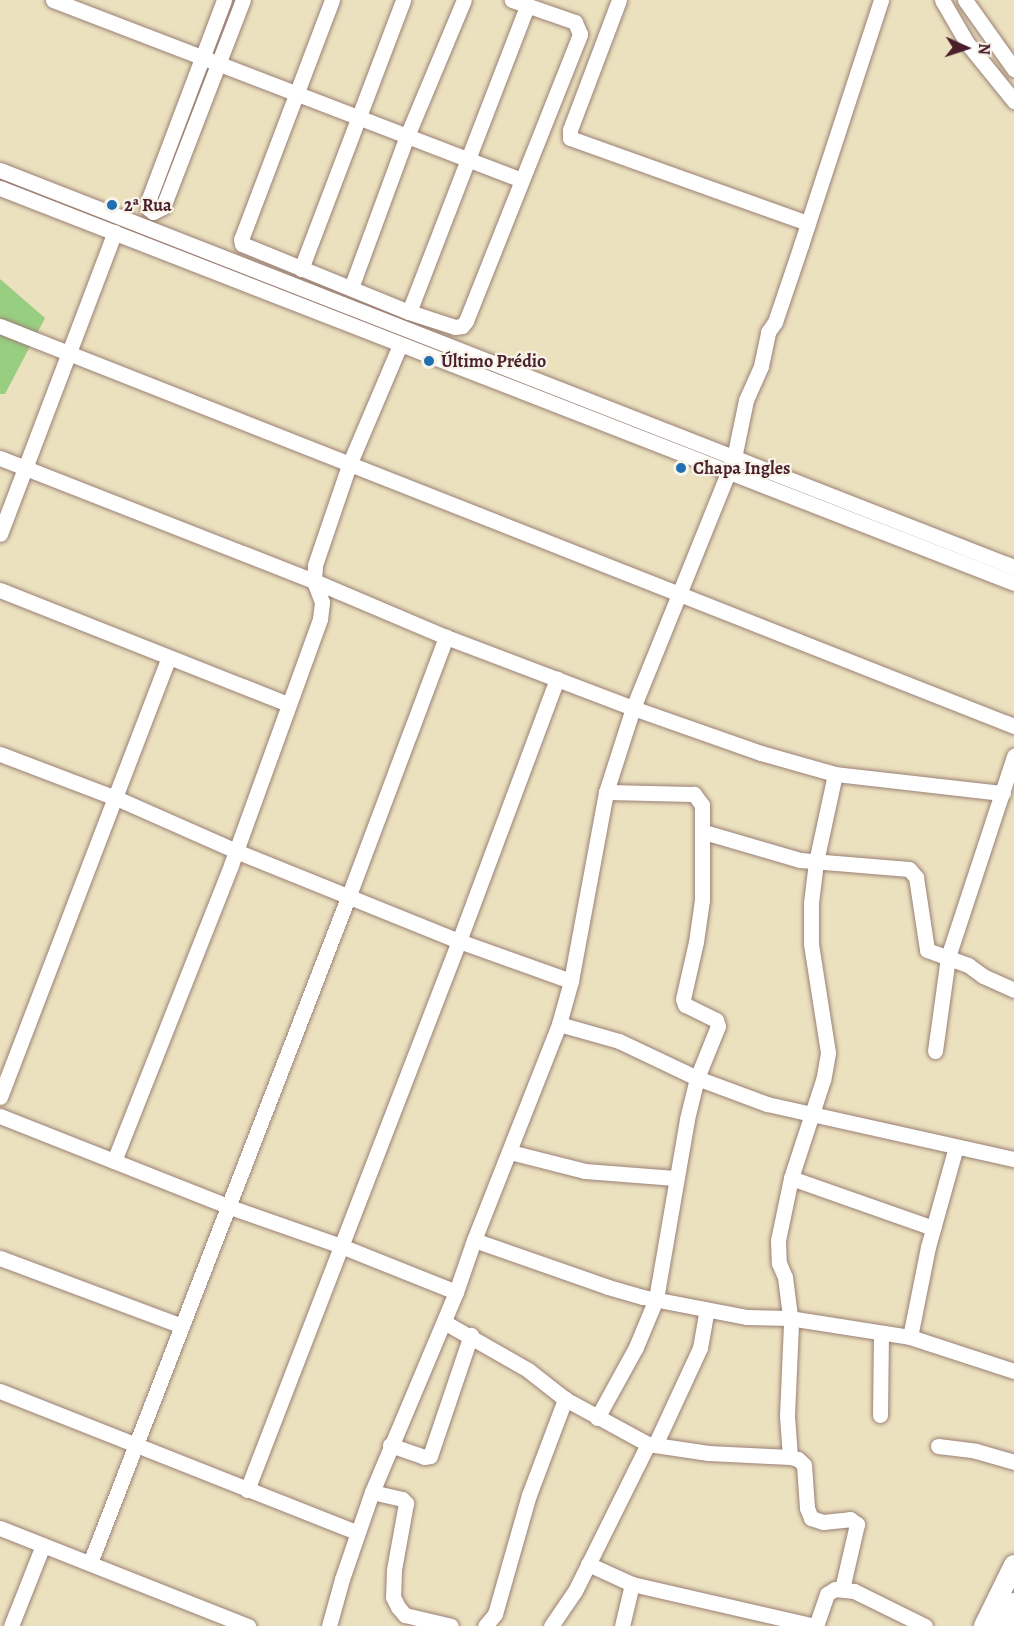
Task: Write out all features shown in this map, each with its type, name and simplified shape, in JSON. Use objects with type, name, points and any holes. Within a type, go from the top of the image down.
[{"type":"main road","points":[[984,1626],[1014,1565]]},
{"type":"main road","points":[[1004,1626],[1014,1603]]},
{"type":"street","points":[[53,0],[522,180]]},
{"type":"street","points":[[225,0],[148,201],[148,208],[153,212],[163,207],[243,0]]},
{"type":"street","points":[[332,0],[242,239],[245,247],[409,312],[455,327],[462,326],[580,34],[574,22],[512,0]]},
{"type":"street","points":[[301,269],[403,0]]},
{"type":"street","points":[[351,288],[406,136],[464,0]]},
{"type":"street","points":[[619,0],[570,130],[570,138],[808,223]]},
{"type":"street","points":[[329,1626],[357,1532],[372,1492],[456,1293],[474,1240],[559,1024],[571,981],[606,792],[633,708],[734,458],[746,400],[761,366],[768,332],[775,322],[881,0]]},
{"type":"street","points":[[942,0],[967,43],[1014,100]]},
{"type":"street","points":[[965,0],[1014,69]]},
{"type":"street","points":[[409,312],[526,6]]},
{"type":"street","points":[[0,170],[1014,567]]},
{"type":"street","points":[[0,188],[1014,584]]},
{"type":"street","points":[[0,534],[115,232]]},
{"type":"street","points":[[0,326],[1014,726]]},
{"type":"street","points":[[114,1161],[236,851],[320,619],[322,602],[315,581],[315,565],[350,465],[400,345]]},
{"type":"street","points":[[0,458],[315,581],[446,637],[633,708],[761,753],[835,774],[1003,793]]},
{"type":"street","points":[[0,590],[168,659],[288,704]]},
{"type":"street","points":[[90,1563],[134,1444],[349,895],[446,637]]},
{"type":"street","points":[[0,1097],[168,659]]},
{"type":"street","points":[[248,1490],[557,679]]},
{"type":"street","points":[[0,754],[116,798],[236,851],[459,941],[571,981]]},
{"type":"street","points":[[935,1051],[948,957],[1014,756]]},
{"type":"street","points":[[790,1457],[787,1416],[788,1294],[779,1263],[778,1240],[791,1178],[813,1115],[828,1053],[812,944],[811,903],[816,862],[835,774]]},
{"type":"street","points":[[597,1418],[641,1338],[656,1299],[675,1178],[697,1078],[718,1026],[716,1020],[685,1005],[683,999],[696,942],[702,900],[704,832],[702,805],[694,795],[606,792]]},
{"type":"street","points":[[704,832],[748,843],[786,856],[816,862],[909,869],[914,872],[925,947],[1014,990]]},
{"type":"street","points":[[559,1024],[619,1041],[697,1078],[767,1104],[1014,1159]]},
{"type":"street","points":[[0,1116],[228,1206],[341,1246],[456,1293]]},
{"type":"street","points":[[910,1337],[933,1228],[956,1147]]},
{"type":"street","points":[[510,1152],[585,1171],[675,1178]]},
{"type":"street","points":[[791,1178],[933,1228]]},
{"type":"street","points":[[474,1240],[608,1287],[656,1299],[747,1317],[789,1318],[910,1337],[1014,1371]]},
{"type":"street","points":[[0,1258],[182,1326]]},
{"type":"street","points":[[551,1626],[555,1617],[563,1612],[700,1348],[707,1310]]},
{"type":"street","points":[[444,1322],[471,1335],[528,1370],[565,1399],[597,1418],[652,1444],[708,1454],[798,1459],[804,1465],[810,1518],[823,1522],[850,1519],[857,1524],[842,1589]]},
{"type":"street","points":[[880,1415],[881,1333]]},
{"type":"street","points":[[390,1445],[424,1457],[430,1456],[471,1335]]},
{"type":"street","points":[[0,1391],[357,1532]]},
{"type":"street","points":[[485,1626],[495,1614],[529,1494],[565,1399]]},
{"type":"street","points":[[938,1446],[976,1451],[1014,1462]]},
{"type":"street","points":[[372,1492],[402,1499],[406,1503],[394,1570],[393,1597],[405,1620],[451,1626]]},
{"type":"street","points":[[0,1528],[248,1626]]},
{"type":"street","points":[[11,1626],[43,1545]]},
{"type":"street","points":[[588,1564],[632,1584],[816,1626],[827,1594],[835,1589],[854,1591],[925,1626]]},
{"type":"street","points":[[622,1626],[632,1584]]},
{"type":"green space","points":[[0,279],[45,318],[5,394],[0,394]]},
{"type":"place","name":"2ª Rua","points":[[112,205]]},
{"type":"place","name":"Último Prédio","points":[[429,361]]},
{"type":"place","name":"Chapa Ingles","points":[[681,468]]}]
